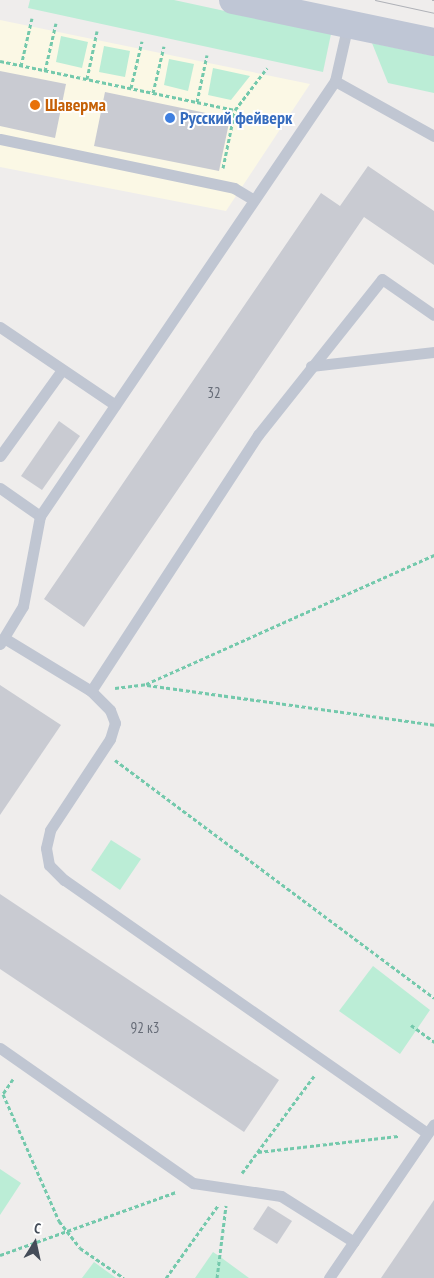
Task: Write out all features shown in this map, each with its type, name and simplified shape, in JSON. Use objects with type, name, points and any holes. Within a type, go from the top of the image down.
[{"type":"main road","points":[[233,0],[434,42]]},
{"type":"lane","points":[[330,1278],[430,1128],[325,1061],[64,880],[49,865],[46,848],[50,830],[103,751],[115,723],[110,710],[91,691],[2,641],[23,606],[40,516],[335,81],[348,24]]},
{"type":"lane","points":[[335,81],[434,136]]},
{"type":"lane","points":[[0,139],[220,184],[254,200]]},
{"type":"lane","points":[[91,691],[258,435],[382,279],[434,315]]},
{"type":"lane","points":[[0,327],[115,405]]},
{"type":"lane","points":[[311,366],[434,352]]},
{"type":"lane","points":[[0,456],[62,370]]},
{"type":"lane","points":[[0,488],[40,516]]},
{"type":"lane","points":[[0,1048],[193,1183],[229,1191],[281,1196],[354,1242]]},
{"type":"path","points":[[22,66],[32,18]]},
{"type":"path","points":[[45,71],[56,23]]},
{"type":"path","points":[[87,79],[97,31]]},
{"type":"path","points":[[131,88],[142,41]]},
{"type":"path","points":[[153,93],[164,46]]},
{"type":"path","points":[[197,102],[207,55]]},
{"type":"path","points":[[0,62],[235,110]]},
{"type":"path","points":[[220,184],[235,110],[267,68]]},
{"type":"path","points":[[146,684],[434,555]]},
{"type":"path","points":[[91,691],[146,684],[434,725]]},
{"type":"path","points":[[103,751],[434,998]]},
{"type":"path","points":[[411,1025],[434,1042]]},
{"type":"path","points":[[166,1278],[325,1061]]},
{"type":"path","points":[[3,1094],[47,1197],[66,1232],[80,1248],[124,1278]]},
{"type":"path","points":[[257,1152],[430,1128]]},
{"type":"path","points":[[0,1255],[162,1200],[193,1183]]},
{"type":"path","points":[[218,1278],[229,1191]]},
{"type":"shaded area","points":[[0,20],[310,84],[226,211],[0,167]]},
{"type":"green space","points":[[30,0],[174,0],[331,34],[323,72],[28,8]]},
{"type":"green space","points":[[61,36],[88,42],[82,68],[56,62]]},
{"type":"green space","points":[[372,43],[434,56],[434,93],[388,83]]},
{"type":"green space","points":[[104,46],[130,51],[125,77],[99,72]]},
{"type":"green space","points":[[169,59],[194,64],[188,91],[164,85]]},
{"type":"green space","points":[[213,68],[250,76],[231,100],[208,95]]},
{"type":"green space","points":[[111,840],[141,859],[120,890],[91,870]]},
{"type":"green space","points":[[373,966],[430,1010],[400,1054],[339,1011]]},
{"type":"green space","points":[[0,1169],[21,1183],[0,1215]]},
{"type":"green space","points":[[213,1252],[219,1256],[249,1278],[195,1278]]},
{"type":"green space","points":[[94,1262],[116,1278],[82,1278]]},
{"type":"building","points":[[0,71],[66,84],[55,138],[0,126]]},
{"type":"building","points":[[105,92],[230,118],[219,171],[94,146]]},
{"type":"building","points":[[368,166],[434,211],[434,265],[364,217],[84,627],[44,599],[321,193],[340,206]]},
{"type":"building","points":[[59,421],[80,436],[42,490],[21,476]]},
{"type":"building","points":[[0,685],[61,725],[0,815]]},
{"type":"building","points":[[0,894],[279,1080],[244,1132],[0,969]]},
{"type":"building","points":[[434,1200],[434,1278],[381,1278],[417,1225]]},
{"type":"building","points":[[268,1206],[292,1221],[277,1244],[253,1229]]},
{"type":"tram line","points":[[375,0],[434,13]]},
{"type":"place","name":"Шаверма","points":[[35,105]]},
{"type":"place","name":"Русский фейверк","points":[[170,118]]}]
